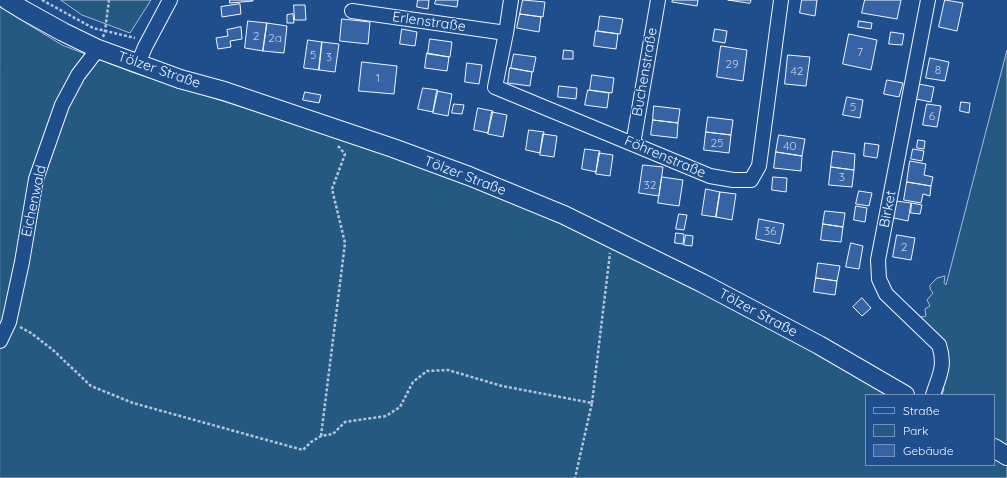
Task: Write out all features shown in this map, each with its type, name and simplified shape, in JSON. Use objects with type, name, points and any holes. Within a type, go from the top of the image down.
[{"type":"main road","name":"Tölzer Straße","points":[[7,0],[98,49],[138,64],[393,148],[469,176],[564,215],[612,237],[702,283],[819,345],[903,394]]},
{"type":"main road","points":[[995,449],[1007,456]]},
{"type":"street","points":[[138,64],[146,44],[170,0]]},
{"type":"street","name":"Föhrenstraße","points":[[511,0],[495,87],[710,176],[733,180],[751,180],[759,166],[780,0]]},
{"type":"street","name":"Buchenstraße","points":[[633,144],[658,0]]},
{"type":"street","name":"Birket","points":[[928,0],[878,260],[879,279],[886,294],[939,345],[943,357],[941,370],[933,394]]},
{"type":"street","name":"Erlenstraße","points":[[352,11],[506,33]]},
{"type":"street","name":"Eichenwald","points":[[0,340],[9,322],[22,262],[36,179],[62,106],[78,75],[98,49]]},
{"type":"path","points":[[42,0],[93,28],[132,37],[146,44]]},
{"type":"path","points":[[106,21],[109,0]]},
{"type":"path","points":[[321,436],[345,244],[332,189],[345,154],[331,138],[332,128]]},
{"type":"path","points":[[575,478],[592,403],[612,237]]},
{"type":"path","points":[[9,322],[31,333],[53,350],[91,386],[133,403],[303,450],[311,442],[321,436],[333,434],[345,422],[386,416],[400,407],[413,382],[427,371],[448,370],[502,386],[592,403]]},
{"type":"green space","points":[[61,0],[151,0],[130,33],[82,15]]},
{"type":"green space","points":[[0,7],[62,45],[134,73],[390,154],[470,184],[598,238],[815,350],[888,394],[865,394],[865,466],[995,466],[995,394],[942,394],[944,389],[942,386],[943,371],[921,323],[921,317],[926,316],[925,309],[930,306],[927,300],[933,293],[930,289],[930,285],[937,278],[945,276],[944,283],[946,285],[1007,50],[1007,478],[0,478]]},
{"type":"building","points":[[230,0],[253,0],[253,1],[230,3]]},
{"type":"building","points":[[418,0],[429,0],[428,9],[417,7]]},
{"type":"building","points":[[436,0],[458,0],[457,7],[435,4]]},
{"type":"building","points":[[523,0],[545,2],[543,17],[520,14]]},
{"type":"building","points":[[673,0],[698,0],[697,6],[672,2]]},
{"type":"building","points":[[728,0],[751,0],[750,3]]},
{"type":"building","points":[[802,0],[817,0],[815,16],[800,13]]},
{"type":"building","points":[[865,0],[901,0],[897,19],[862,13]]},
{"type":"building","points":[[945,0],[963,3],[957,31],[939,27]]},
{"type":"building","points":[[240,4],[241,14],[222,17],[221,7]]},
{"type":"building","points":[[294,5],[305,5],[306,20],[295,20]]},
{"type":"building","points":[[293,14],[294,23],[287,23],[287,15]]},
{"type":"building","points":[[520,14],[541,17],[539,32],[517,28]]},
{"type":"building","points":[[600,16],[623,19],[620,34],[598,31]]},
{"type":"building","points":[[342,19],[370,22],[368,44],[340,41]]},
{"type":"building","points":[[248,21],[267,23],[263,51],[245,48]]},
{"type":"building","points":[[859,21],[872,23],[871,29],[858,27]]},
{"type":"building","points":[[267,23],[287,26],[284,53],[263,51]]},
{"type":"building","points":[[241,27],[242,39],[230,41],[231,47],[218,49],[216,38],[228,36],[227,30]]},
{"type":"building","points":[[402,29],[417,32],[415,46],[400,44]]},
{"type":"building","points":[[715,29],[727,31],[725,43],[713,41]]},
{"type":"building","points":[[596,31],[618,34],[616,49],[594,46]]},
{"type":"building","points":[[891,32],[904,34],[902,45],[889,44]]},
{"type":"building","points":[[849,34],[877,40],[871,70],[843,64]]},
{"type":"building","points":[[430,39],[452,42],[450,57],[428,54]]},
{"type":"building","points":[[308,40],[322,42],[319,70],[304,68]]},
{"type":"building","points":[[322,42],[339,44],[335,72],[319,70]]},
{"type":"building","points":[[721,46],[747,50],[743,81],[717,77]]},
{"type":"building","points":[[564,50],[573,51],[573,59],[563,59]]},
{"type":"building","points":[[427,53],[449,57],[447,71],[425,68]]},
{"type":"building","points":[[514,54],[536,57],[533,72],[511,68]]},
{"type":"building","points":[[788,55],[810,57],[806,86],[785,84]]},
{"type":"building","points":[[930,58],[949,62],[945,81],[926,78]]},
{"type":"building","points":[[362,62],[397,66],[394,94],[359,91]]},
{"type":"building","points":[[467,63],[482,65],[479,84],[465,82]]},
{"type":"building","points":[[510,68],[532,72],[530,86],[508,83]]},
{"type":"building","points":[[592,75],[614,78],[612,93],[590,90]]},
{"type":"building","points":[[887,80],[903,83],[899,97],[884,94]]},
{"type":"building","points":[[919,84],[934,87],[931,102],[916,99]]},
{"type":"building","points":[[559,86],[577,88],[576,99],[558,97]]},
{"type":"building","points":[[423,88],[438,90],[433,112],[418,109]]},
{"type":"building","points":[[588,90],[609,93],[607,108],[585,105]]},
{"type":"building","points":[[437,91],[452,94],[448,116],[433,113]]},
{"type":"building","points":[[305,92],[321,95],[319,103],[303,100]]},
{"type":"building","points":[[847,97],[863,100],[860,118],[843,115]]},
{"type":"building","points":[[961,102],[970,103],[969,113],[960,111]]},
{"type":"building","points":[[454,104],[464,105],[462,114],[452,113]]},
{"type":"building","points":[[927,104],[941,106],[937,127],[923,125]]},
{"type":"building","points":[[654,106],[680,109],[678,123],[653,120]]},
{"type":"building","points":[[478,108],[493,111],[488,133],[474,130]]},
{"type":"building","points":[[492,112],[507,115],[503,137],[488,134]]},
{"type":"building","points":[[708,117],[733,120],[731,135],[706,132]]},
{"type":"building","points":[[653,120],[678,123],[677,138],[651,135]]},
{"type":"building","points":[[529,130],[544,132],[540,153],[526,150]]},
{"type":"building","points":[[706,132],[731,135],[729,153],[704,150]]},
{"type":"building","points":[[543,134],[557,136],[554,157],[540,155]]},
{"type":"building","points":[[779,135],[805,139],[802,156],[776,152]]},
{"type":"building","points":[[918,140],[925,141],[924,149],[917,148]]},
{"type":"building","points":[[865,143],[879,145],[877,158],[864,156]]},
{"type":"building","points":[[585,149],[600,151],[596,172],[582,169]]},
{"type":"building","points":[[913,149],[924,151],[922,161],[911,159]]},
{"type":"building","points":[[833,151],[855,154],[854,170],[831,167]]},
{"type":"building","points":[[776,152],[802,156],[801,171],[774,168]]},
{"type":"building","points":[[599,153],[613,155],[610,176],[596,174]]},
{"type":"building","points":[[910,161],[926,164],[924,175],[933,177],[931,186],[907,182]]},
{"type":"building","points":[[643,165],[663,167],[659,196],[639,193]]},
{"type":"building","points":[[831,167],[854,170],[852,187],[829,185]]},
{"type":"building","points":[[662,177],[683,180],[679,206],[658,203]]},
{"type":"building","points":[[773,177],[787,178],[786,192],[772,190]]},
{"type":"building","points":[[907,182],[931,186],[930,196],[923,194],[921,203],[904,200]]},
{"type":"building","points":[[706,189],[720,192],[716,217],[702,215]]},
{"type":"building","points":[[859,191],[872,193],[869,206],[856,204]]},
{"type":"building","points":[[720,192],[736,194],[732,220],[716,217]]},
{"type":"building","points":[[896,201],[911,203],[908,221],[894,218]]},
{"type":"building","points":[[912,203],[922,205],[920,214],[911,213]]},
{"type":"building","points":[[856,206],[867,208],[865,222],[854,220]]},
{"type":"building","points":[[825,211],[845,213],[843,227],[823,224]]},
{"type":"building","points":[[679,214],[687,215],[684,230],[676,229]]},
{"type":"building","points":[[759,219],[784,224],[780,244],[756,239]]},
{"type":"building","points":[[823,224],[843,227],[841,242],[821,240]]},
{"type":"building","points":[[676,233],[684,234],[683,244],[675,243]]},
{"type":"building","points":[[686,235],[693,236],[692,246],[684,245]]},
{"type":"building","points":[[897,235],[915,238],[911,260],[893,257]]},
{"type":"building","points":[[851,243],[863,246],[859,269],[846,267]]},
{"type":"building","points":[[818,263],[840,266],[837,281],[816,278]]},
{"type":"building","points":[[816,278],[837,281],[835,295],[814,292]]},
{"type":"building","points":[[862,298],[871,308],[862,316],[853,307]]}]
